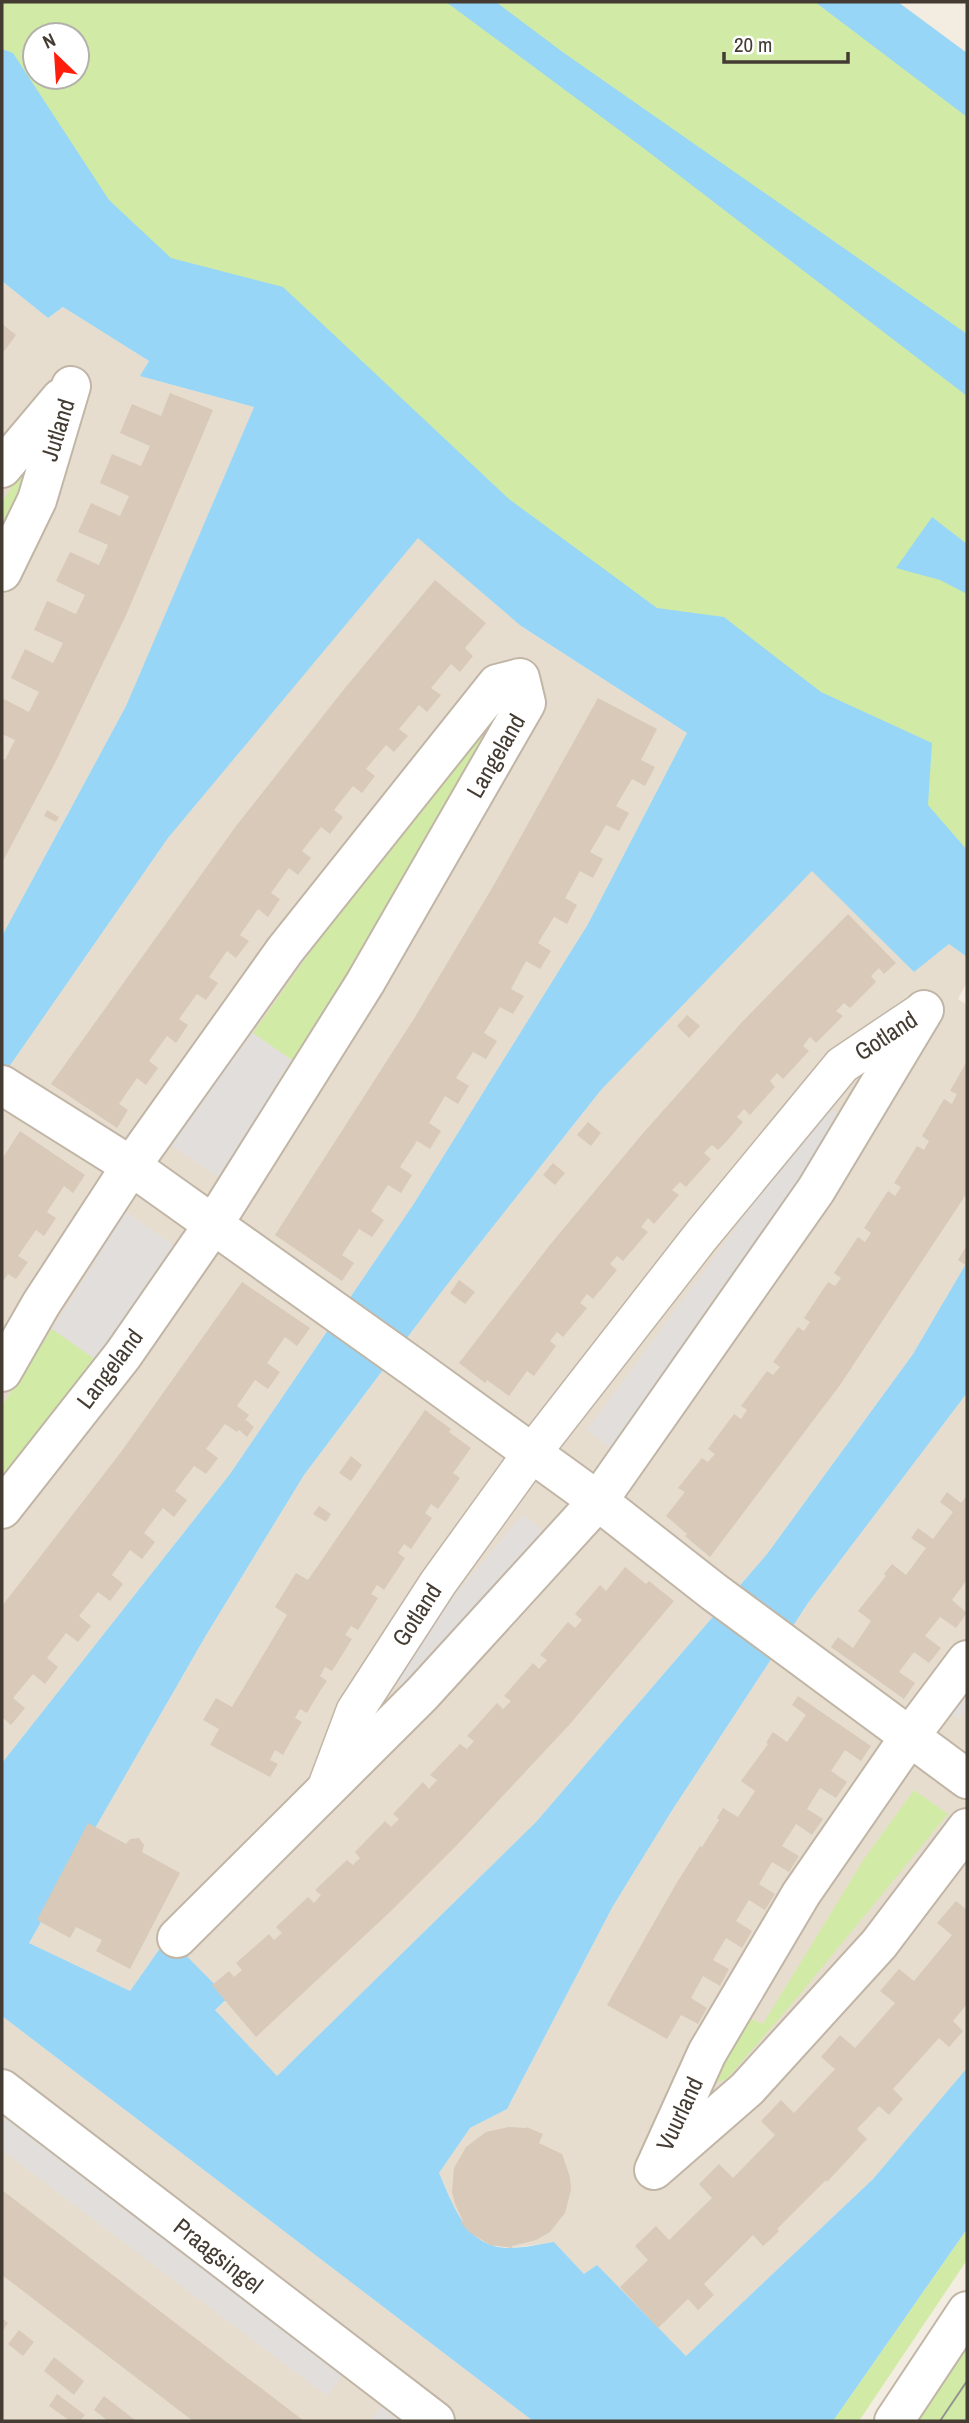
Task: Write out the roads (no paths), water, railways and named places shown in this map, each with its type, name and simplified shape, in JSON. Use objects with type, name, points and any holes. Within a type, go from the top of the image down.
[{"type":"street","name":"Jutland","points":[[2,468],[72,386],[37,500],[2,572]]},
{"type":"street","name":"Langeland","points":[[2,1372],[41,1304],[131,1166],[285,950],[497,684],[520,678],[526,703],[365,983],[213,1225],[123,1355],[2,1509]]},
{"type":"street","name":"Gotland","points":[[325,1791],[355,1711],[438,1583],[532,1453],[701,1236],[842,1066],[925,1010]]},
{"type":"street","name":"Gotland","points":[[177,1938],[422,1694],[598,1501],[817,1190],[925,1010]]},
{"type":"street","points":[[2,1085],[131,1166],[416,1369],[598,1501],[714,1592],[967,1779]]},
{"type":"street","name":"Vuurland","points":[[967,1660],[910,1736],[801,1894],[707,2053],[654,2170],[747,2089],[878,1944],[967,1828]]},
{"type":"street","name":"Praagsingel","points":[[2,2089],[435,2421]]},
{"type":"street","points":[[894,2421],[967,2311]]},
{"type":"water","points":[[446,2],[496,2],[564,53],[967,334],[967,396],[642,147]]},
{"type":"water","points":[[815,2],[898,2],[967,53],[967,117]]},
{"type":"water","points":[[2,49],[13,53],[21,65],[21,91],[38,91],[109,200],[171,258],[283,287],[509,499],[657,608],[724,617],[821,692],[932,743],[928,805],[967,850],[967,957],[949,944],[914,972],[812,871],[601,1090],[446,1286],[304,1475],[205,1637],[29,1943],[130,1991],[168,1937],[228,1998],[215,2010],[277,2076],[536,1822],[767,1554],[913,1354],[967,1262],[967,1393],[808,1603],[671,1812],[613,1906],[507,2109],[470,2128],[439,2173],[456,2211],[472,2233],[482,2241],[510,2248],[554,2242],[584,2274],[597,2265],[686,2356],[873,2179],[967,2068],[967,2229],[833,2421],[533,2421],[2,2016],[2,1763],[230,1474],[413,1205],[588,924],[687,733],[521,626],[418,538],[168,838],[2,1077],[2,936],[126,706],[254,407],[140,376],[149,361],[63,307],[48,318],[2,281]]},
{"type":"water","points":[[932,517],[967,544],[967,594],[940,580],[896,568]]},
{"type":"tram line","points":[[940,2421],[967,2381]]}]
